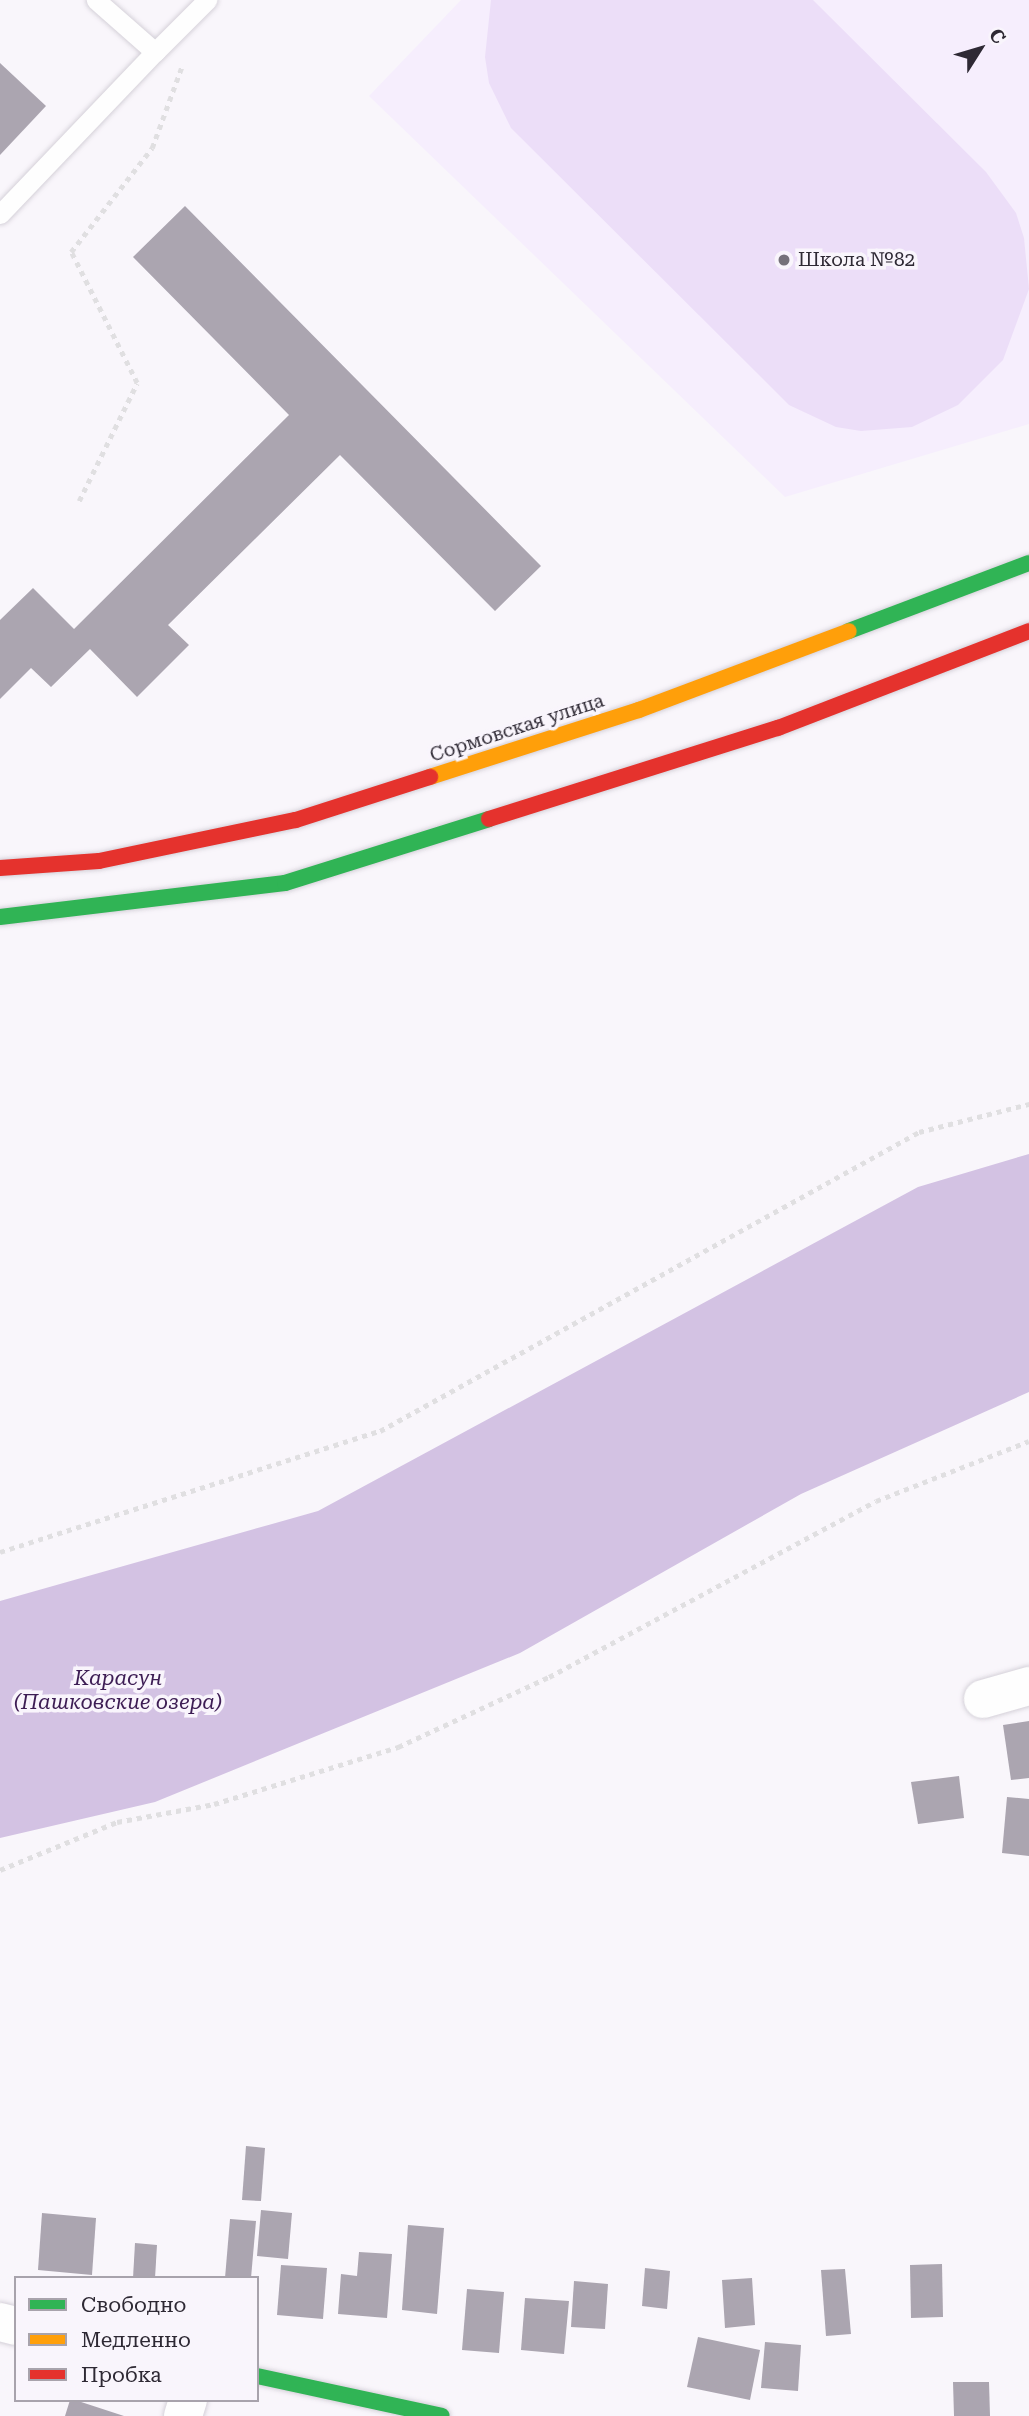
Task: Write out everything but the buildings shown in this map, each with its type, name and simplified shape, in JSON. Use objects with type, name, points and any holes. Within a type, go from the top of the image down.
[{"type":"main road","name":"Сормовская улица","points":[[0,868],[99,861],[256,828],[442,776],[639,710],[1029,563]]},
{"type":"main road","points":[[0,917],[268,886],[440,837],[778,728],[1029,631]]},
{"type":"main road","points":[[256,828],[268,886]]},
{"type":"main road","points":[[259,2376],[442,2416]]},
{"type":"street","points":[[984,1699],[1029,1686]]},
{"type":"lane","points":[[96,0],[155,52]]},
{"type":"lane","points":[[0,214],[206,0]]},
{"type":"path","points":[[79,501],[137,383],[71,251],[152,148],[184,62]]},
{"type":"path","points":[[0,1552],[380,1430],[919,1132],[1029,1104]]},
{"type":"path","points":[[0,1870],[117,1822],[214,1804],[398,1747],[549,1676],[876,1501],[1029,1441]]},
{"type":"shaded area","name":"Школа №82","points":[[461,0],[1029,0],[1029,424],[785,497],[369,96]]},
{"type":"shaded area","name":"Школа №82","points":[[491,0],[813,0],[986,172],[1016,213],[1024,238],[1029,289],[1003,360],[958,405],[912,427],[861,431],[836,427],[789,405],[511,128],[489,83],[485,57]]},
{"type":"water","name":"Карасун (Пашковские озера)","points":[[1029,1154],[1029,1392],[801,1494],[520,1653],[155,1802],[0,1838],[0,1601],[318,1511],[918,1187]]},
{"type":"traffic: fast","points":[[849,631],[1029,563]]},
{"type":"traffic: fast","points":[[0,917],[285,883],[489,819]]},
{"type":"traffic: fast","points":[[259,2376],[442,2416]]},
{"type":"traffic: slow","points":[[430,777],[639,710],[849,631]]},
{"type":"traffic: jam","points":[[489,819],[778,728],[1029,631]]},
{"type":"traffic: jam","points":[[0,868],[99,861],[296,820],[430,777]]},
{"type":"place","name":"Школа №82","points":[[784,260]]}]
